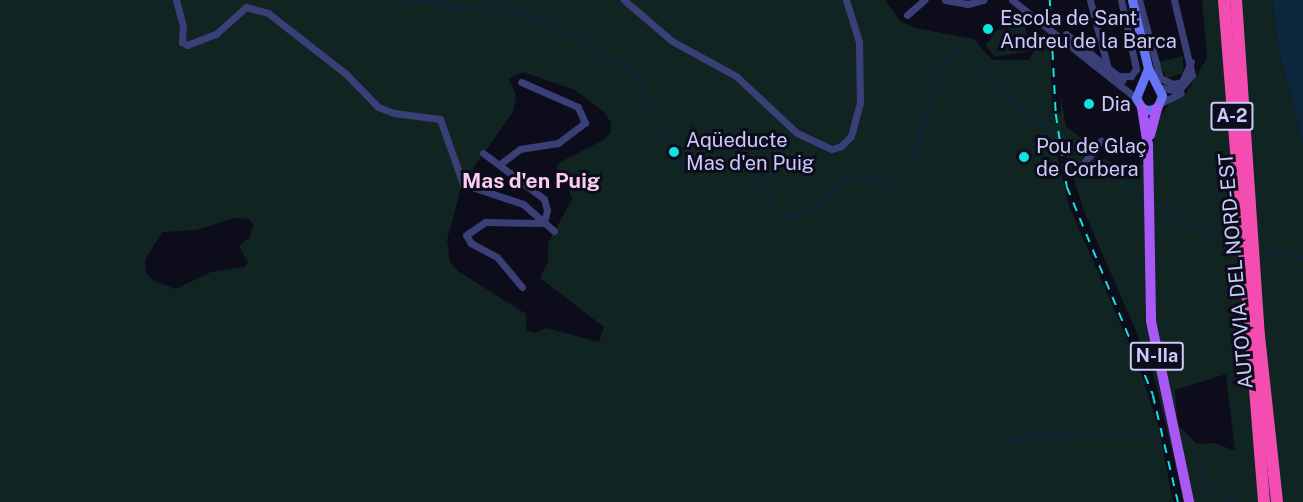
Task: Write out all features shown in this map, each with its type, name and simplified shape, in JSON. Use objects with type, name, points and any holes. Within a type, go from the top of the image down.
[{"type":"highway","name":"AUTOVIA DEL NORD-EST","points":[[1224,0],[1247,323],[1263,500]]},
{"type":"highway","name":"AUTOVIA DEL NORD-EST","points":[[1236,0],[1253,257],[1276,502]]},
{"type":"highway","points":[[1270,439],[1284,502]]},
{"type":"main road","points":[[1132,0],[1148,68],[1157,87],[1140,95]]},
{"type":"main road","name":"N-IIa","points":[[1148,68],[1140,95],[1148,144],[1151,321],[1189,502]]},
{"type":"main road","name":"N-IIa","points":[[1148,144],[1159,105],[1157,87]]},
{"type":"main road","points":[[1140,95],[1159,105]]},
{"type":"street","points":[[176,0],[183,22],[182,42],[187,45],[216,34],[246,7],[268,13],[346,74],[378,107],[401,114],[440,119],[462,184],[523,204],[554,231]]},
{"type":"street","points":[[624,0],[672,41],[736,76],[797,134],[832,149],[849,139],[860,107],[859,42],[846,0]]},
{"type":"street","points":[[907,15],[924,0]]},
{"type":"street","points":[[945,0],[968,4],[983,0]]},
{"type":"street","points":[[1012,0],[1050,29],[1122,76],[1131,76],[1136,69],[1120,0]]},
{"type":"street","points":[[1090,0],[1107,65]]},
{"type":"street","points":[[1139,0],[1160,78],[1173,84],[1182,82],[1190,65]]},
{"type":"street","points":[[1157,87],[1172,91],[1184,88],[1190,80],[1190,65],[1174,0]]},
{"type":"street","points":[[1064,36],[1125,89],[1140,95]]},
{"type":"street","points":[[1159,105],[1191,85],[1195,72],[1190,65]]},
{"type":"street","points":[[1122,76],[1125,89]]},
{"type":"street","points":[[500,164],[520,149],[558,143],[585,123],[578,107],[521,82]]},
{"type":"street","points":[[1078,171],[1101,141]]},
{"type":"street","points":[[483,153],[544,199],[547,204],[544,223]]},
{"type":"street","points":[[522,287],[497,257],[471,243],[466,235],[485,222],[544,223]]},
{"type":"green space","points":[[0,0],[885,0],[900,21],[915,28],[974,39],[992,60],[1029,60],[1050,25],[1052,113],[1061,113],[1060,93],[1066,126],[1091,146],[1088,150],[1111,162],[1153,165],[1154,124],[1170,103],[1187,92],[1207,58],[1202,0],[1272,0],[1279,52],[1303,142],[1303,502],[1184,502],[1152,368],[1084,211],[1065,150],[1056,150],[1069,206],[1138,364],[1159,429],[1173,502],[0,502]],"holes":[[[523,72],[575,90],[604,112],[611,123],[611,132],[605,139],[557,164],[557,173],[566,181],[572,199],[548,243],[548,262],[540,278],[604,327],[599,342],[546,328],[536,333],[526,331],[526,314],[458,271],[450,262],[447,240],[462,184],[513,112],[516,95],[509,79]],[[235,218],[249,219],[254,225],[249,238],[239,246],[248,263],[244,267],[211,272],[176,289],[154,281],[146,272],[145,260],[162,232],[196,230]],[[1226,374],[1235,451],[1215,443],[1197,444],[1178,425],[1175,390]]]},
{"type":"green space","points":[[1025,25],[1030,51],[995,57],[985,45],[991,38],[989,32]]},
{"type":"green space","points":[[1183,56],[1183,73],[1167,79],[1159,62]]},
{"type":"water","points":[[1272,0],[1303,0],[1303,142],[1279,52]]},
{"type":"waterway","points":[[398,0],[439,2],[459,9],[519,11],[577,38],[605,57],[631,69],[644,87],[668,150],[685,167],[712,144],[723,145],[750,167],[779,213],[797,216],[806,213],[848,179],[896,182],[912,166],[939,69],[956,51],[1021,109],[1087,153]]},
{"type":"waterway","points":[[1093,159],[1143,198]]},
{"type":"waterway","points":[[1153,203],[1186,222],[1238,243]]},
{"type":"waterway","points":[[1259,251],[1303,258]]},
{"type":"waterway","points":[[997,454],[1007,443],[1031,436],[1157,437]]},
{"type":"waterway","points":[[1191,456],[1200,466],[1209,489],[1235,502]]},
{"type":"railway","points":[[1050,0],[1056,114],[1067,187],[1153,395],[1178,502]]},
{"type":"place","name":"Escola de Sant Andreu de la Barca","points":[[988,29]]},
{"type":"place","name":"Dia","points":[[1089,104]]},
{"type":"place","name":"Aqüeducte Mas d'en Puig","points":[[674,152]]},
{"type":"place","name":"Pou de Glaç de Corbera","points":[[1024,157]]},
{"type":"district","name":"Mas d'en Puig","points":[[531,181]]}]
